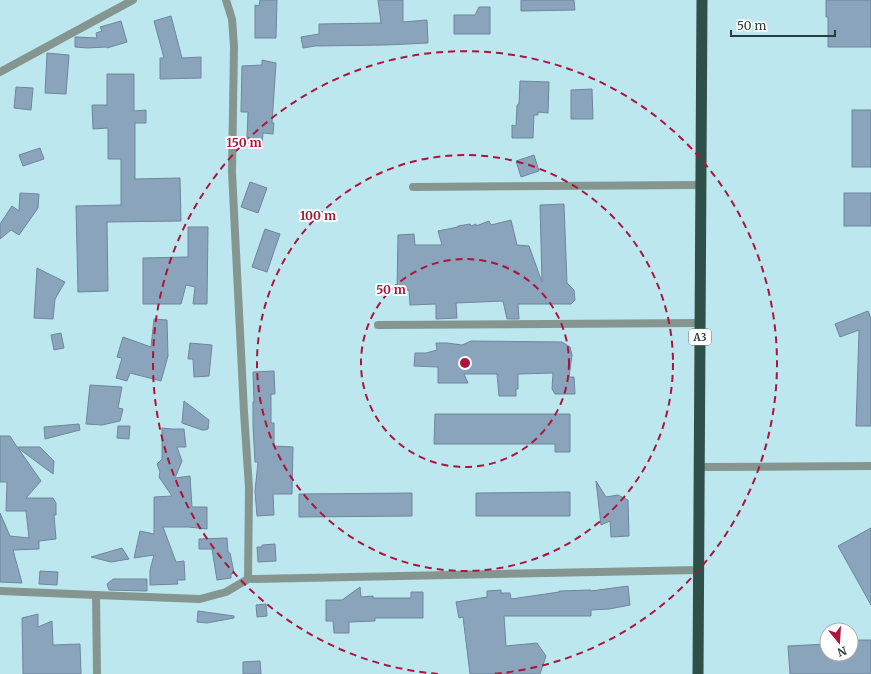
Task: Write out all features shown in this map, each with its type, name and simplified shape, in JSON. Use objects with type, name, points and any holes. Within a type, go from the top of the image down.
[{"type":"highway","name":"A3","points":[[698,674],[702,0]]},
{"type":"street","points":[[0,72],[133,0]]},
{"type":"street","points":[[226,0],[232,19],[234,46],[232,172],[248,488],[248,579]]},
{"type":"street","points":[[413,187],[700,185]]},
{"type":"street","points":[[378,325],[700,323]]},
{"type":"street","points":[[700,466],[871,466]]},
{"type":"street","points":[[0,590],[200,599],[226,592],[248,579],[699,570]]},
{"type":"street","points":[[96,595],[97,674]]},
{"type":"building","points":[[260,0],[277,0],[276,38],[255,38],[255,5],[259,6]]},
{"type":"building","points":[[378,0],[403,0],[403,22],[427,20],[428,43],[315,46],[303,48],[301,37],[319,34],[319,24],[381,23]]},
{"type":"building","points":[[521,0],[574,0],[575,10],[521,11]]},
{"type":"building","points":[[826,0],[871,0],[871,47],[828,47],[828,17],[826,17]]},
{"type":"building","points":[[479,7],[490,7],[490,34],[454,34],[454,15],[475,15]]},
{"type":"building","points":[[171,16],[182,58],[201,57],[201,78],[160,79],[160,58],[164,58],[154,21]]},
{"type":"building","points":[[121,21],[127,42],[107,48],[75,47],[75,37],[97,38],[96,33],[102,31],[100,27]]},
{"type":"building","points":[[47,53],[69,55],[66,94],[45,93]]},
{"type":"building","points":[[262,60],[276,63],[272,123],[274,123],[273,134],[263,133],[262,145],[246,143],[248,112],[241,112],[242,66],[262,65]]},
{"type":"building","points":[[107,74],[134,74],[134,111],[146,110],[146,123],[135,123],[135,179],[180,178],[181,221],[107,222],[108,291],[78,292],[76,206],[121,205],[121,159],[108,159],[108,128],[93,129],[92,105],[107,105]]},
{"type":"building","points":[[520,81],[549,82],[548,113],[538,112],[538,115],[534,115],[533,138],[512,138],[512,125],[516,126]]},
{"type":"building","points":[[16,87],[33,88],[31,110],[14,108]]},
{"type":"building","points":[[592,89],[593,119],[571,119],[571,90]]},
{"type":"building","points":[[852,110],[871,110],[871,167],[852,167]]},
{"type":"building","points":[[40,148],[44,159],[23,166],[19,155]]},
{"type":"building","points":[[534,155],[539,171],[521,177],[516,161]]},
{"type":"building","points":[[250,182],[267,188],[258,213],[241,207]]},
{"type":"building","points":[[20,193],[39,194],[38,208],[19,235],[11,230],[0,239],[0,224],[12,206],[19,211]]},
{"type":"building","points":[[844,193],[871,193],[871,226],[844,226]]},
{"type":"building","points":[[564,204],[567,283],[574,290],[575,300],[571,304],[518,304],[519,319],[507,319],[503,301],[456,303],[457,318],[436,319],[436,304],[410,305],[409,290],[397,289],[398,235],[414,234],[415,245],[442,245],[438,231],[470,224],[471,226],[476,224],[476,226],[489,221],[491,225],[511,220],[517,245],[529,246],[542,282],[540,205]]},
{"type":"building","points":[[188,227],[208,227],[207,304],[193,304],[195,287],[186,285],[181,304],[143,304],[143,258],[188,257]]},
{"type":"building","points":[[265,229],[280,234],[267,272],[252,267]]},
{"type":"building","points":[[37,268],[65,282],[55,299],[53,319],[34,318]]},
{"type":"building","points":[[868,311],[871,318],[871,426],[856,426],[859,330],[840,337],[835,324]]},
{"type":"building","points":[[154,319],[167,320],[168,356],[161,381],[130,373],[127,381],[116,378],[122,358],[117,357],[123,337],[151,347]]},
{"type":"building","points":[[61,333],[64,348],[54,350],[51,335]]},
{"type":"building","points":[[471,341],[562,342],[570,347],[572,355],[569,377],[574,377],[575,394],[555,394],[552,389],[553,373],[518,374],[518,389],[516,389],[516,396],[499,396],[497,374],[464,374],[468,383],[438,383],[438,367],[414,366],[415,353],[426,353],[437,350],[436,343],[462,345]]},
{"type":"building","points":[[190,343],[212,345],[209,376],[194,377],[193,359],[188,359]]},
{"type":"building","points":[[274,371],[275,394],[271,394],[271,423],[274,423],[274,446],[293,447],[292,494],[273,494],[274,515],[257,516],[255,491],[258,462],[255,462],[253,372]]},
{"type":"building","points":[[90,385],[122,387],[118,408],[123,409],[120,421],[102,425],[86,424]]},
{"type":"building","points":[[184,401],[209,420],[208,429],[202,430],[182,423]]},
{"type":"building","points":[[435,414],[570,414],[570,452],[555,452],[555,444],[434,444]]},
{"type":"building","points":[[79,424],[80,430],[45,439],[44,427]]},
{"type":"building","points":[[118,426],[130,426],[129,439],[117,438]]},
{"type":"building","points":[[162,428],[184,429],[186,447],[177,447],[182,461],[175,478],[190,476],[192,507],[207,507],[207,529],[163,527],[176,562],[184,561],[185,580],[177,580],[178,584],[150,585],[150,570],[154,555],[134,558],[140,531],[154,534],[154,497],[172,496],[159,477],[160,472],[157,464],[162,459]]},
{"type":"building","points":[[0,436],[10,436],[17,447],[40,447],[54,461],[53,474],[18,448],[41,481],[26,498],[53,498],[56,503],[56,515],[54,515],[56,539],[39,541],[39,549],[13,550],[22,583],[0,582],[0,513],[10,536],[29,538],[26,511],[6,511],[7,482],[0,482]]},
{"type":"building","points":[[596,481],[606,497],[618,495],[628,500],[629,536],[611,537],[610,521],[601,525]]},
{"type":"building","points":[[570,492],[570,516],[476,516],[476,493]]},
{"type":"building","points":[[412,493],[412,516],[299,517],[299,494]]},
{"type":"building","points":[[871,528],[871,605],[838,546]]},
{"type":"building","points":[[227,538],[228,552],[230,553],[234,573],[231,574],[231,578],[217,580],[212,549],[199,549],[199,539]]},
{"type":"building","points":[[275,544],[276,561],[258,562],[257,547]]},
{"type":"building","points":[[122,548],[129,559],[111,562],[91,557]]},
{"type":"building","points":[[40,571],[58,572],[57,585],[39,584]]},
{"type":"building","points":[[113,579],[147,579],[147,591],[109,590],[107,584]]},
{"type":"building","points":[[628,586],[630,605],[609,609],[591,610],[591,616],[504,616],[506,646],[537,643],[546,656],[540,674],[470,674],[463,617],[459,618],[456,602],[487,597],[487,591],[501,590],[501,593],[510,593],[511,599],[559,591],[591,591]]},
{"type":"building","points":[[360,587],[361,597],[373,596],[373,598],[411,598],[411,592],[423,592],[423,618],[375,618],[375,621],[349,622],[349,633],[334,633],[333,621],[326,621],[326,600],[342,600]]},
{"type":"building","points":[[266,604],[267,616],[257,617],[256,605]]},
{"type":"building","points":[[198,611],[234,616],[234,618],[207,623],[197,622]]},
{"type":"building","points":[[38,614],[38,627],[52,621],[53,645],[80,644],[81,674],[23,674],[22,618]]},
{"type":"building","points":[[859,640],[871,640],[871,674],[790,674],[788,646],[819,644],[819,662],[859,662]]},
{"type":"building","points":[[260,661],[261,674],[243,674],[243,662]]}]
